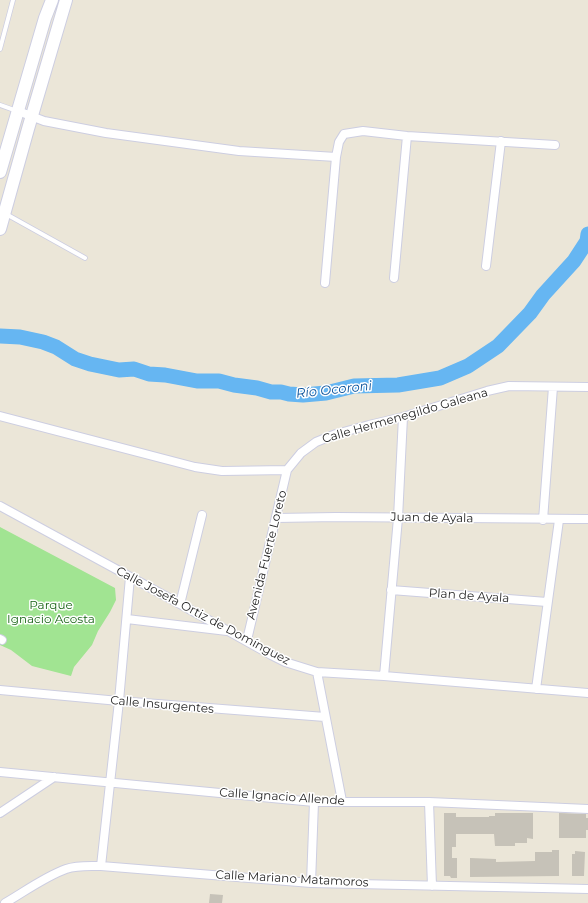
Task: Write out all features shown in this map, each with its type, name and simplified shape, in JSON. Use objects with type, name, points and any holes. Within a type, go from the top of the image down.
[{"type":"main road","points":[[0,172],[45,18],[52,0]]},
{"type":"main road","points":[[0,229],[66,0]]},
{"type":"street","points":[[18,112],[62,125],[239,151],[336,157]]},
{"type":"street","points":[[325,282],[336,157],[339,142],[344,134],[363,131],[406,136],[555,145]]},
{"type":"street","points":[[394,278],[406,136]]},
{"type":"street","points":[[486,266],[501,141]]},
{"type":"street","name":"Calle Hermenegildo Galeana","points":[[287,470],[301,453],[316,442],[336,434],[403,417],[487,391],[509,386],[588,387]]},
{"type":"street","points":[[543,520],[552,387]]},
{"type":"street","points":[[0,416],[195,468],[222,471],[287,470]]},
{"type":"street","points":[[384,676],[398,518],[403,417]]},
{"type":"street","name":"Avenida Fuerte Loreto","points":[[247,640],[287,470]]},
{"type":"street","name":"Calle Josefa Ortiz de Domínguez","points":[[0,506],[285,662],[317,672],[588,693]]},
{"type":"street","points":[[180,604],[202,516]]},
{"type":"street","name":"Juan de Ayala","points":[[276,518],[588,519]]},
{"type":"street","points":[[536,688],[559,520]]},
{"type":"street","points":[[101,866],[119,701],[130,577]]},
{"type":"street","name":"Plan de Ayala","points":[[391,590],[547,602]]},
{"type":"street","points":[[127,620],[232,632]]},
{"type":"street","points":[[317,672],[342,801]]},
{"type":"street","name":"Calle Insurgentes","points":[[0,690],[325,718]]},
{"type":"street","name":"Calle Ignacio Allende","points":[[0,772],[110,784],[314,802],[429,802],[588,809]]},
{"type":"street","points":[[0,813],[54,777]]},
{"type":"street","points":[[311,883],[314,802]]},
{"type":"street","points":[[429,802],[432,886]]},
{"type":"street","name":"Calle Mariano Matamoros","points":[[5,903],[67,868],[81,866],[101,866],[311,883],[588,889]]},
{"type":"lane","points":[[0,49],[13,0]]},
{"type":"lane","points":[[0,105],[18,112]]},
{"type":"lane","points":[[5,214],[85,258]]},
{"type":"green space","name":"Parque Ignacio Acosta","points":[[0,527],[115,588],[116,600],[110,612],[98,631],[92,645],[74,667],[71,676],[32,666],[11,650],[0,645]]},
{"type":"building","points":[[444,813],[456,813],[456,817],[489,817],[495,816],[495,813],[533,813],[533,839],[527,838],[527,843],[515,843],[515,846],[495,846],[494,834],[456,834],[456,847],[452,847],[452,858],[457,858],[457,878],[444,876]]},
{"type":"building","points":[[559,813],[586,814],[586,818],[588,818],[588,830],[586,830],[586,838],[559,838]]},
{"type":"building","points":[[552,850],[559,850],[559,876],[470,877],[470,858],[496,859],[496,862],[535,861],[535,852],[552,852]]},
{"type":"building","points":[[575,851],[585,852],[584,876],[572,876],[572,854],[575,854]]},
{"type":"building","points":[[210,894],[223,895],[222,903],[209,903]]},
{"type":"waterway","name":"Río Ocoroni","points":[[0,336],[20,337],[43,342],[56,347],[75,359],[90,364],[119,370],[134,369],[149,374],[165,375],[197,381],[219,381],[271,392],[289,394],[303,395],[326,393],[354,386],[398,385],[440,378],[468,366],[498,346],[530,313],[543,295],[574,261],[587,241],[588,234]]}]
